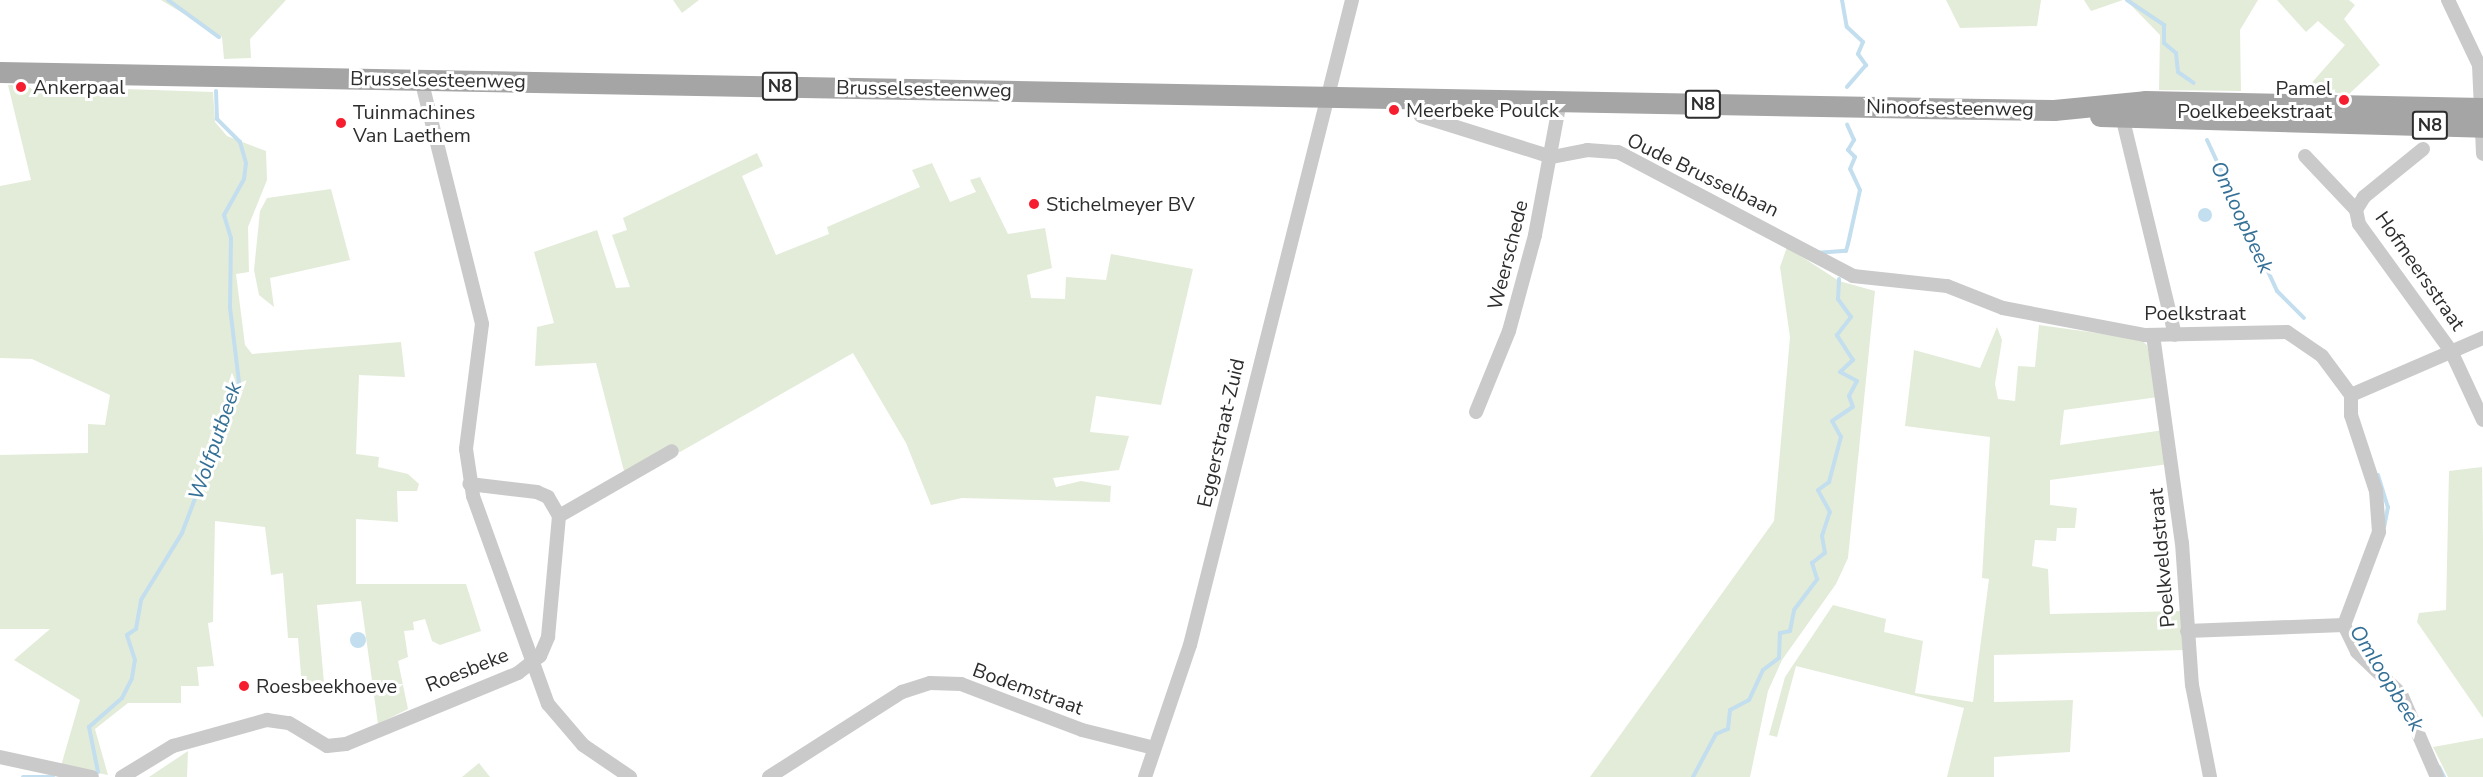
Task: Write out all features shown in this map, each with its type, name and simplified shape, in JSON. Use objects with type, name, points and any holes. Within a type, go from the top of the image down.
[{"type":"main road","name":"Brusselsesteenweg","points":[[0,72],[1847,106]]},
{"type":"main road","name":"Ninoofsesteenweg","points":[[2054,110],[2145,101],[2482,118]]},
{"type":"main road","name":"Ninoofsesteenweg","points":[[1847,106],[2054,110],[2121,116],[2482,118]]},
{"type":"street","name":"Eggerstraat-Zuid","points":[[1145,777],[1190,645],[1352,0]]},
{"type":"street","points":[[2448,0],[2475,47],[2483,154]]},
{"type":"street","name":"Roesbeke","points":[[421,79],[482,324],[466,449],[469,484],[530,663]]},
{"type":"street","name":"Oude Brusselbaan","points":[[1410,99],[1421,116],[1552,157],[1587,150],[1618,152],[1763,224],[1840,272]]},
{"type":"street","name":"Weerschede","points":[[1476,412],[1509,331],[1552,157],[1560,102]]},
{"type":"street","points":[[2121,116],[2175,335]]},
{"type":"street","name":"Hofmeersstraat","points":[[2356,210],[2364,197],[2423,148]]},
{"type":"street","name":"Hofmeersstraat","points":[[2305,156],[2356,210],[2359,224],[2451,351],[2483,420]]},
{"type":"street","name":"Poelkstraat","points":[[1840,272],[1870,280],[1947,286],[2003,308],[2153,335],[2287,332],[2322,356],[2351,395]]},
{"type":"street","name":"Poelkveldstraat","points":[[2153,335],[2174,475],[2187,632],[2210,777]]},
{"type":"street","points":[[2438,777],[2401,694],[2357,652],[2344,626],[2379,532],[2376,491],[2351,415],[2351,395],[2483,338]]},
{"type":"street","points":[[469,484],[537,492],[548,497],[559,516],[672,451]]},
{"type":"street","name":"Roesbeke","points":[[122,777],[173,746],[267,720],[289,723],[327,747],[346,744],[518,673],[546,648],[559,516]]},
{"type":"street","points":[[2187,632],[2344,626]]},
{"type":"street","points":[[530,663],[564,726],[630,777]]},
{"type":"street","name":"Bodemstraat","points":[[769,777],[902,692],[930,683],[961,684],[1082,730],[1154,748]]},
{"type":"street","points":[[0,756],[92,777]]},
{"type":"green space","points":[[161,0],[286,0],[250,39],[251,58],[224,59],[222,37]]},
{"type":"green space","points":[[673,0],[699,0],[682,13]]},
{"type":"green space","points":[[1946,0],[2041,0],[2037,26],[1960,28]]},
{"type":"green space","points":[[2084,0],[2123,0],[2091,11]]},
{"type":"green space","points":[[2126,0],[2258,0],[2240,30],[2241,91],[2159,90],[2160,35]]},
{"type":"green space","points":[[2277,0],[2349,0],[2355,5],[2344,19],[2380,65],[2348,95],[2308,87],[2345,45],[2318,21],[2306,32]]},
{"type":"green space","points":[[8,85],[213,92],[215,122],[227,136],[266,151],[267,180],[248,227],[249,272],[236,274],[245,345],[252,354],[401,342],[405,377],[359,375],[356,454],[379,457],[378,467],[408,474],[419,484],[417,491],[397,491],[398,522],[356,519],[356,584],[466,584],[481,631],[440,645],[432,641],[425,619],[413,622],[414,630],[404,631],[408,657],[398,661],[408,709],[378,724],[361,601],[317,605],[324,683],[302,687],[298,638],[288,638],[283,573],[271,575],[265,527],[215,521],[213,622],[208,623],[214,666],[197,667],[199,686],[181,686],[181,703],[128,703],[95,729],[108,775],[61,766],[80,700],[14,660],[50,629],[0,629],[0,455],[88,453],[88,424],[105,425],[110,395],[32,359],[0,358],[0,186],[31,180]]},
{"type":"green space","points":[[757,153],[763,166],[742,176],[776,255],[829,234],[827,227],[920,187],[912,170],[932,163],[950,202],[976,192],[970,180],[980,177],[1008,234],[1045,228],[1052,268],[1027,275],[1031,298],[1065,299],[1066,277],[1106,280],[1111,254],[1193,269],[1161,405],[1096,396],[1090,432],[1129,436],[1119,470],[1053,478],[1056,487],[1081,481],[1111,486],[1110,502],[962,498],[931,505],[906,443],[853,353],[680,452],[673,449],[625,475],[596,363],[535,366],[537,327],[554,323],[534,252],[597,230],[616,288],[630,287],[612,235],[627,230],[623,218]]},
{"type":"green space","points":[[331,189],[350,260],[270,278],[274,307],[259,295],[254,270],[260,211],[267,198]]},
{"type":"green space","points":[[1787,247],[1839,281],[1875,291],[1848,558],[1836,584],[1782,660],[1768,691],[1750,777],[1590,777],[1774,521],[1790,337],[1780,267]]},
{"type":"green space","points":[[2039,325],[2140,339],[2147,345],[2158,397],[2064,410],[2060,445],[2164,430],[2169,464],[2050,480],[2050,505],[2077,508],[2075,528],[2057,528],[2056,541],[2035,540],[2032,566],[2048,569],[2050,614],[2182,611],[2185,650],[1994,655],[1994,702],[2073,700],[2070,752],[1994,757],[1994,777],[1947,777],[1964,708],[1796,666],[1777,737],[1769,735],[1785,677],[1833,605],[1886,619],[1884,632],[1923,641],[1915,693],[1973,702],[1989,579],[1982,578],[1990,437],[1905,426],[1914,350],[1980,368],[1997,327],[2002,340],[1995,384],[1998,399],[2015,401],[2018,366],[2035,367]]},
{"type":"green space","points":[[2482,467],[2483,718],[2417,622],[2419,613],[2446,610],[2449,471]]},
{"type":"green space","points":[[2483,738],[2483,777],[2448,777],[2433,747]]},
{"type":"green space","points":[[188,751],[187,777],[149,777]]},
{"type":"green space","points":[[479,763],[490,777],[462,777]]},
{"type":"water","points":[[2205,208],[2210,210],[2212,215],[2210,220],[2205,222],[2200,220],[2198,215],[2200,210]]},
{"type":"water","points":[[358,632],[364,634],[366,640],[364,646],[358,648],[352,646],[350,640],[352,634]]},
{"type":"waterway","name":"Wolfputbeek","points":[[168,0],[219,37]]},
{"type":"waterway","points":[[1842,0],[1847,27],[1863,42],[1858,54],[1866,65],[1847,87]]},
{"type":"waterway","name":"Omloopbeek","points":[[2127,0],[2164,25],[2164,43],[2176,53],[2178,72],[2194,83]]},
{"type":"waterway","name":"Wolfputbeek","points":[[98,772],[89,727],[122,698],[132,678],[135,660],[127,635],[136,629],[141,600],[182,533],[239,382],[230,308],[231,238],[224,215],[244,179],[246,163],[240,142],[217,119],[216,91]]},
{"type":"waterway","points":[[1815,253],[1846,251],[1848,244],[1860,190],[1850,169],[1855,157],[1848,150],[1854,140],[1847,124]]},
{"type":"waterway","name":"Omloopbeek","points":[[2207,140],[2277,291],[2304,318]]},
{"type":"waterway","points":[[1693,777],[1716,734],[1728,729],[1730,710],[1749,700],[1763,670],[1779,658],[1780,633],[1790,631],[1794,610],[1817,579],[1812,563],[1825,553],[1822,536],[1830,512],[1818,490],[1829,482],[1841,437],[1832,421],[1853,407],[1849,396],[1857,381],[1840,372],[1853,360],[1837,335],[1851,317],[1838,299],[1839,279]]},
{"type":"waterway","name":"Omloopbeek","points":[[2378,475],[2388,507],[2384,527]]},
{"type":"waterway","name":"Omloopbeek","points":[[2439,767],[2444,777]]},
{"type":"waterway","name":"Wolfputbeek","points":[[23,777],[53,777]]},
{"type":"place","name":"Ankerpaal","points":[[21,87]]},
{"type":"place","name":"Pamel Poelkebeekstraat","points":[[2344,100]]},
{"type":"place","name":"Meerbeke Poulck","points":[[1394,110]]},
{"type":"place","name":"Tuinmachines Van Laethem","points":[[341,123]]},
{"type":"place","name":"Stichelmeyer BV","points":[[1034,204]]},
{"type":"place","name":"Roesbeekhoeve","points":[[244,686]]}]
